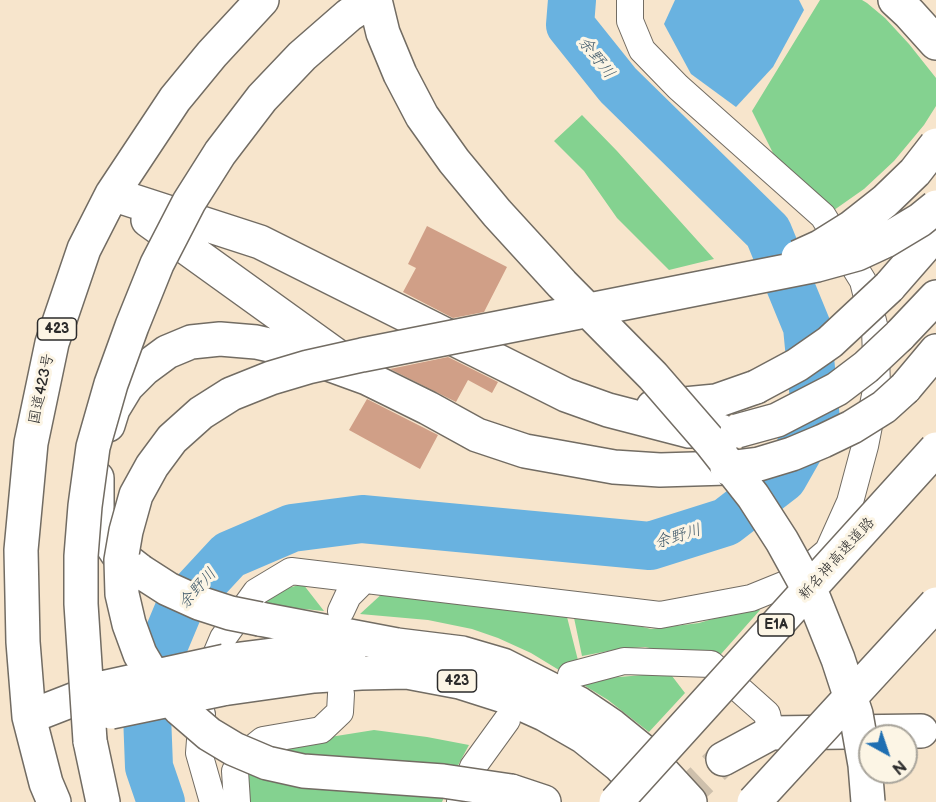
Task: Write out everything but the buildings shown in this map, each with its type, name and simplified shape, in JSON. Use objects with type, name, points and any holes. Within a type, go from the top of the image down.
[{"type":"main road","name":"国道423号","points":[[54,802],[46,783],[29,717],[23,642],[21,550],[31,444],[52,344],[84,249],[112,194],[175,99],[212,54],[262,0]]},
{"type":"main road","points":[[94,802],[81,604],[81,556],[93,447],[111,384],[157,264],[189,202],[220,153],[262,98],[302,56],[349,15],[373,0],[383,33],[400,74],[422,116],[454,161],[497,213],[562,284],[653,376],[712,444],[753,496],[782,541],[814,599],[838,659],[856,714],[865,765],[868,802]]},
{"type":"main road","points":[[902,6],[936,43]]},
{"type":"main road","points":[[759,276],[820,247],[852,227],[885,201],[915,172],[936,145]]},
{"type":"main road","points":[[112,194],[367,378]]},
{"type":"main road","points":[[112,194],[260,242],[566,395],[608,410],[689,431],[737,431],[777,420],[837,389],[899,336],[936,297]]},
{"type":"main road","points":[[544,802],[511,791],[443,781],[303,771],[267,763],[234,749],[209,734],[180,709],[159,686],[140,654],[129,624],[122,594],[121,561],[126,531],[136,495],[152,466],[172,439],[201,413],[231,394],[270,378],[362,355],[817,265],[857,254],[885,241],[920,220],[936,207]]},
{"type":"main road","points":[[566,395],[609,405],[670,406],[716,401],[756,387],[797,365],[830,342],[889,287],[936,234]]},
{"type":"main road","points":[[397,645],[230,613],[199,603],[168,589],[117,553],[103,532],[97,511],[96,490],[104,434],[113,409],[127,386],[144,369],[167,352],[192,342],[220,339],[256,342],[287,349],[367,378],[477,435],[525,451],[573,461],[660,470],[727,468],[759,464],[823,441],[852,428],[884,406],[905,388],[936,351]]},
{"type":"main road","name":"新名神高速道路","points":[[616,802],[936,449]]},
{"type":"main road","points":[[754,802],[936,604]]},
{"type":"main road","name":"423","points":[[29,717],[224,675],[312,650],[397,645],[462,652],[503,664],[578,703],[612,726],[644,752],[690,802]]},
{"type":"main road","name":"423","points":[[224,675],[314,676],[361,672],[407,672],[460,682],[504,696],[544,714],[584,737],[619,765],[654,802]]},
{"type":"main road","points":[[723,759],[771,733],[921,731]]},
{"type":"main road","points":[[90,741],[104,802]]},
{"type":"street","points":[[213,802],[199,753],[205,683],[223,638],[256,592],[291,572],[660,615],[751,598],[793,581],[828,550],[833,541],[850,502],[865,446],[877,385],[875,329],[863,281],[823,216],[678,87],[642,50],[630,21],[630,0]]},
{"type":"street","points":[[341,611],[348,596],[364,580]]},
{"type":"street","points":[[571,675],[624,661],[711,664],[767,714],[771,733]]},
{"type":"street","points":[[237,802],[235,771],[243,756],[262,740],[321,730],[340,712],[341,694]]},
{"type":"street","points":[[460,802],[473,767],[507,720]]},
{"type":"green space","points":[[820,0],[862,0],[867,3],[885,18],[909,44],[936,78],[936,106],[924,125],[894,161],[864,189],[827,215],[784,175],[752,111]]},
{"type":"green space","points":[[582,115],[714,259],[669,270],[617,218],[584,171],[554,141]]},
{"type":"green space","points":[[303,584],[324,611],[264,605],[266,599],[276,591]]},
{"type":"green space","points":[[384,592],[567,617],[583,680],[643,675],[651,668],[672,676],[685,693],[649,732],[608,700],[531,653],[498,638],[472,629],[428,620],[360,614]]},
{"type":"green space","points":[[756,606],[760,610],[714,662],[645,647],[582,656],[573,613],[651,629],[699,623]]},
{"type":"green space","points":[[374,730],[469,745],[442,802],[241,802],[238,774],[261,748]]},
{"type":"water","points":[[675,0],[799,0],[804,10],[773,67],[736,107],[691,74],[664,24]]},
{"type":"waterway","name":"余野川","points":[[161,802],[149,767],[146,688],[179,609],[229,555],[292,528],[362,519],[650,546],[726,522],[783,478],[816,420],[807,327],[768,232],[618,85],[570,25],[572,0]]},
{"type":"tunnel","points":[[678,802],[723,759]]}]
